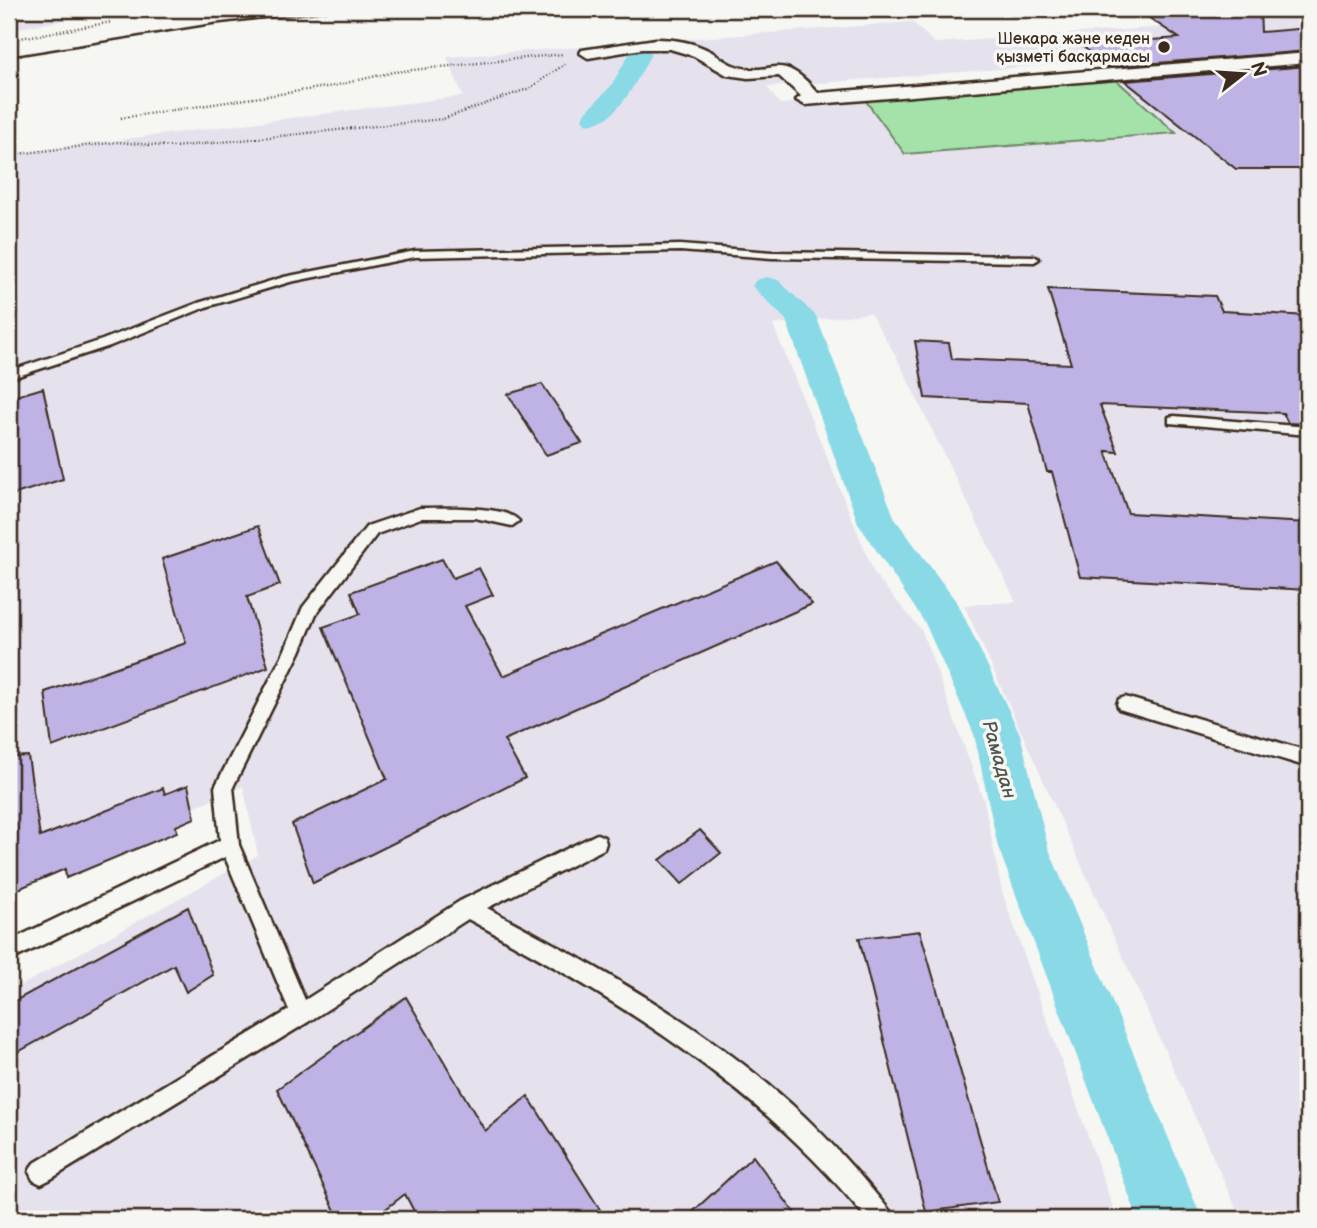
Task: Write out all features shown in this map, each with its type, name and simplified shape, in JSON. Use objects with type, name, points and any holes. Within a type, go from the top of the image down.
[{"type":"street","points":[[588,53],[644,46],[683,46],[696,50],[731,70],[785,72],[795,76],[809,99],[1308,58]]},
{"type":"lane","points":[[9,375],[106,343],[202,305],[288,279],[415,254],[680,248],[772,255],[1034,259]]},
{"type":"lane","points":[[1174,420],[1308,431]]},
{"type":"lane","points":[[301,1015],[230,845],[224,787],[310,611],[372,530],[420,513],[475,513],[512,521]]},
{"type":"lane","points":[[1125,704],[1308,760]]},
{"type":"lane","points":[[41,1172],[301,1015],[467,908],[597,843]]},
{"type":"lane","points":[[9,951],[230,845]]},
{"type":"lane","points":[[467,908],[553,953],[691,1039],[788,1117],[857,1186],[882,1219]]},
{"type":"path","points":[[9,40],[112,22]]},
{"type":"path","points":[[121,118],[333,86],[394,72],[536,55],[588,53]]},
{"type":"path","points":[[9,155],[118,142],[174,147],[443,119],[530,88],[566,63],[588,53]]},
{"type":"shaded area","points":[[9,17],[77,18],[9,30]]},
{"type":"shaded area","points":[[1308,17],[1308,45],[767,87],[780,104],[863,97],[1175,132],[1114,78],[1308,63],[1308,1219],[1241,1219],[964,605],[1016,602],[895,354],[870,313],[773,325],[875,575],[922,631],[984,801],[1002,892],[1117,1219],[9,1219],[9,992],[258,855],[243,786],[9,886],[9,154],[463,96],[447,57],[912,22],[935,43]]},
{"type":"green space","points":[[1114,78],[1176,133],[905,154],[863,97],[942,90],[944,94]]},
{"type":"building","points":[[1136,9],[1260,9],[1261,32],[1308,28],[1308,51],[1107,67],[1081,45],[1179,38]]},
{"type":"building","points":[[1308,66],[1308,169],[1236,169],[1125,81]]},
{"type":"building","points":[[1048,289],[1215,296],[1222,311],[1308,316],[1308,424],[1288,423],[1283,413],[1100,405],[1118,452],[1106,451],[1128,513],[1308,523],[1308,590],[1080,577],[1052,472],[1047,472],[1028,403],[925,398],[915,341],[949,343],[952,359],[1071,364]]},
{"type":"building","points":[[542,384],[582,443],[546,455],[508,394]]},
{"type":"building","points":[[43,388],[63,479],[9,496],[9,398]]},
{"type":"building","points":[[258,526],[280,585],[247,597],[268,667],[52,747],[45,692],[186,643],[162,559]]},
{"type":"building","points":[[442,559],[453,578],[479,568],[493,595],[465,606],[503,676],[776,561],[812,604],[504,740],[525,778],[313,883],[292,824],[387,779],[323,627],[360,614],[351,592]]},
{"type":"building","points":[[28,756],[40,837],[163,788],[165,794],[188,785],[195,818],[176,826],[177,832],[66,878],[65,869],[9,893],[9,757]]},
{"type":"building","points":[[700,830],[721,853],[682,884],[660,860]]},
{"type":"building","points":[[188,907],[213,975],[186,992],[174,965],[9,1057],[9,1004]]},
{"type":"building","points":[[920,931],[998,1202],[926,1212],[859,938]]},
{"type":"building","points":[[406,997],[485,1131],[528,1096],[606,1219],[418,1219],[405,1194],[373,1219],[339,1219],[277,1089]]},
{"type":"building","points":[[753,1156],[799,1219],[685,1219]]},
{"type":"waterway","name":"Рамадан","points":[[594,118],[621,89],[640,54]]},
{"type":"waterway","name":"Рамадан","points":[[767,286],[800,316],[877,523],[943,616],[997,734],[1023,847],[1170,1219]]},
{"type":"railway","points":[[9,11],[176,9]]},
{"type":"railway","points":[[9,57],[214,24],[343,9]]},
{"type":"place","name":"Шекара және кеден қызметі басқармасы","points":[[1164,47]]}]
